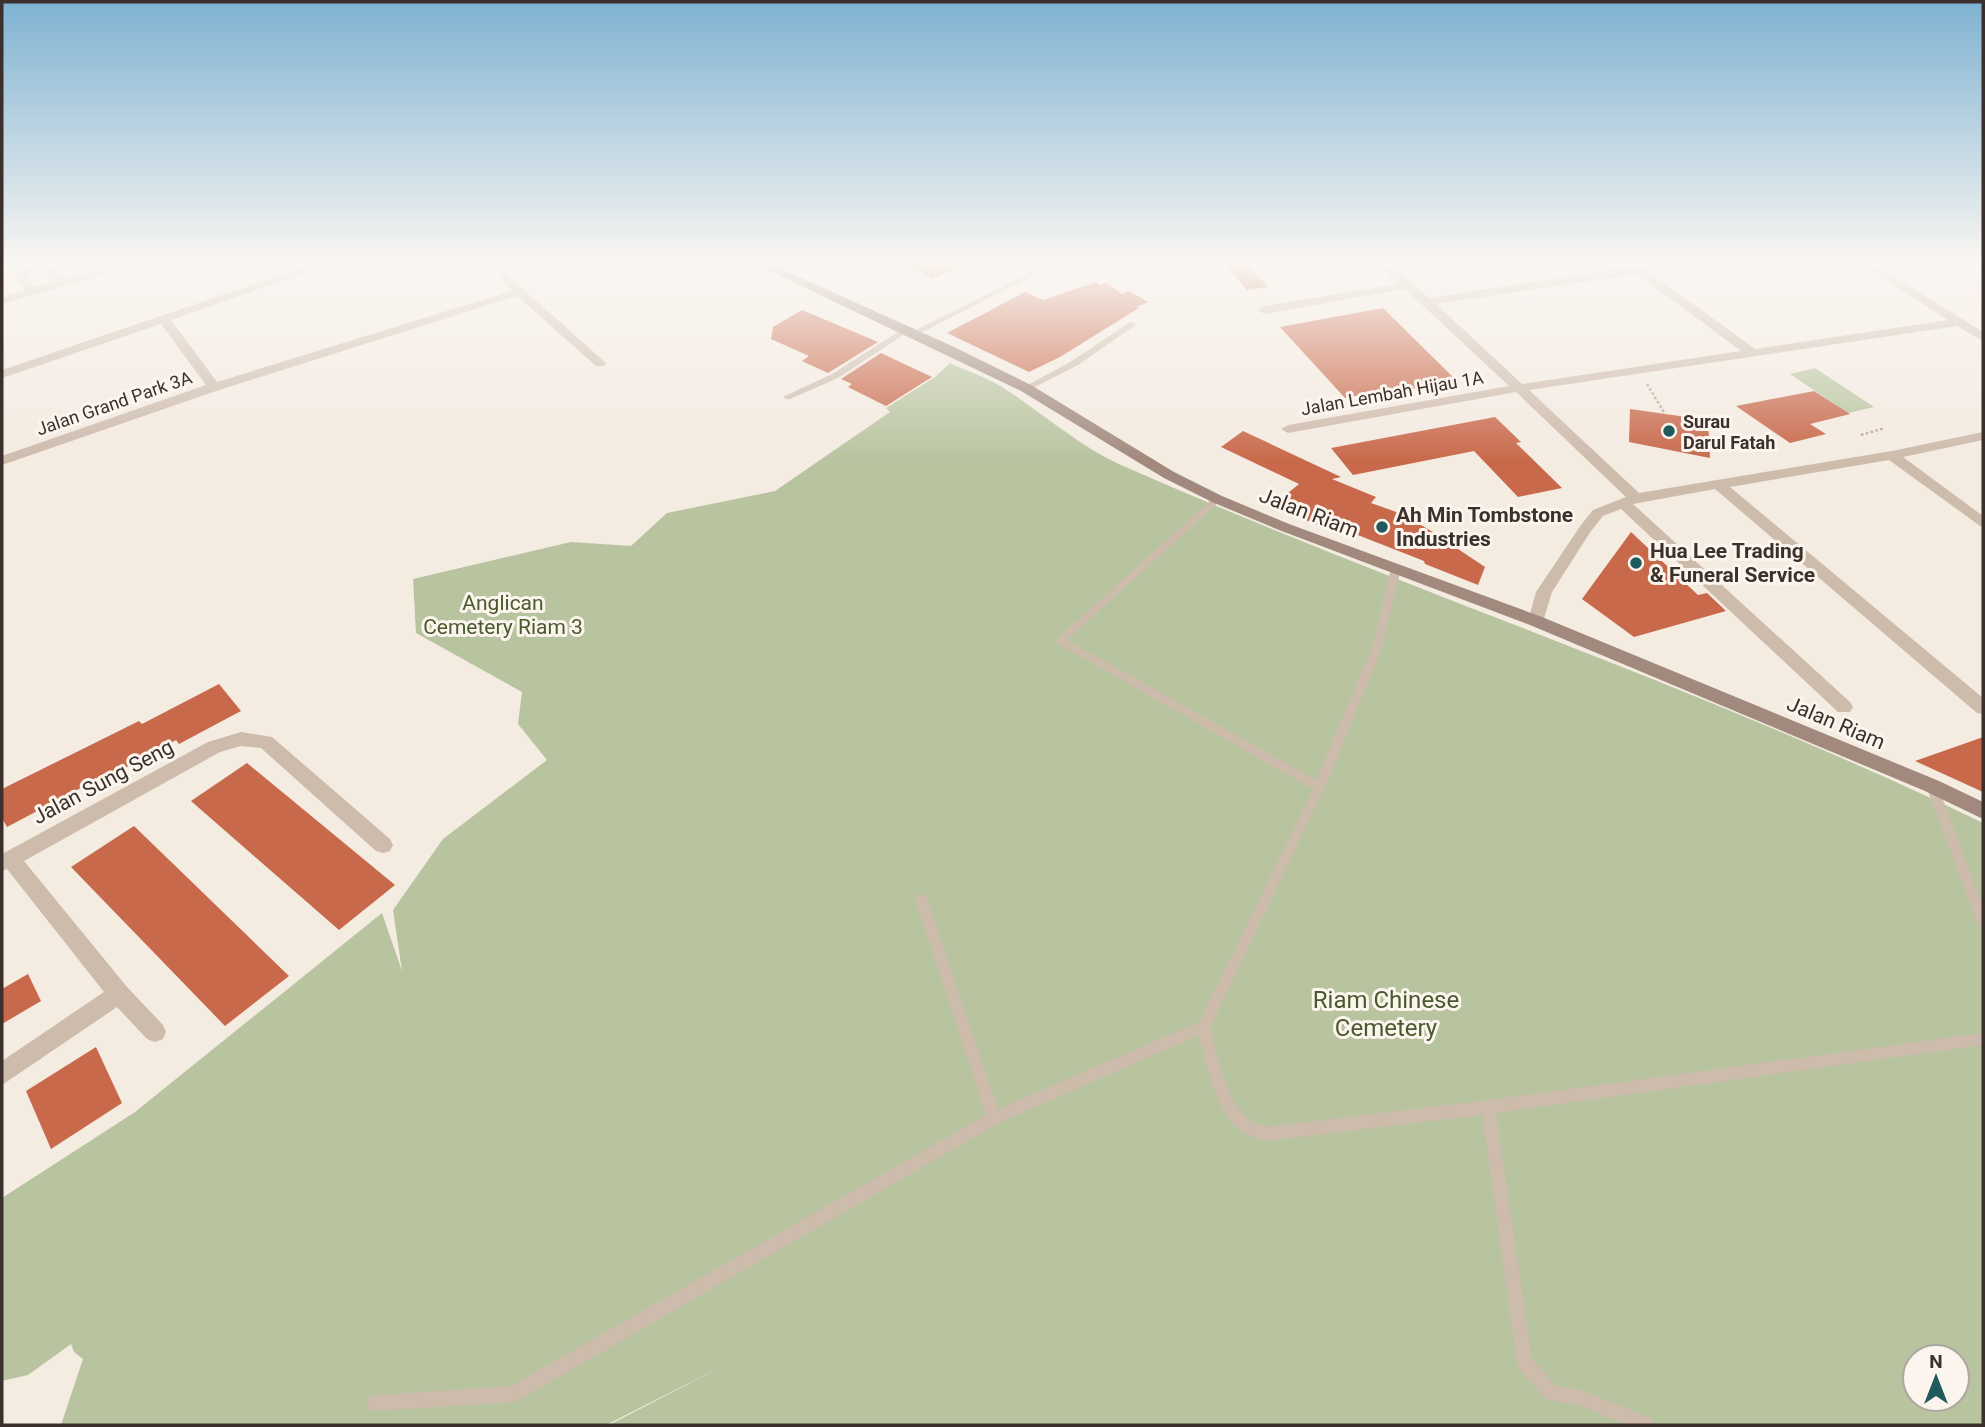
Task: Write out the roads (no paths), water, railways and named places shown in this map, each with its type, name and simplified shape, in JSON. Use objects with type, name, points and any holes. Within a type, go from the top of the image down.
[{"type":"main road","name":"Jalan Riam","points":[[905,328],[1026,388],[1170,475],[1217,499],[1284,527],[1536,621],[1932,786],[1983,811]]},
{"type":"street","points":[[2,374],[142,328]]},
{"type":"street","points":[[171,328],[214,387]]},
{"type":"street","name":"Jalan Grand Park 3A","points":[[2,461],[214,387],[405,328]]},
{"type":"street","points":[[560,328],[600,363]]},
{"type":"street","points":[[1453,328],[1844,707]]},
{"type":"street","points":[[1720,328],[1751,352]]},
{"type":"street","name":"Jalan Lembah Hijau 1A","points":[[1288,429],[1518,388],[1921,328]]},
{"type":"street","points":[[1536,621],[1544,592],[1598,513],[1630,500],[1892,455],[1983,436]]},
{"type":"street","points":[[1892,455],[1983,523]]},
{"type":"street","points":[[1719,485],[1983,708]]},
{"type":"street","name":"Jalan Sung Seng","points":[[6,860],[226,742],[254,739],[266,742],[383,845]]},
{"type":"street","points":[[6,860],[119,995],[155,1032]]},
{"type":"street","points":[[2,1074],[119,995]]},
{"type":"lane","points":[[787,397],[835,376],[920,328]]},
{"type":"lane","points":[[1026,388],[1075,363],[1128,328]]},
{"type":"lane","points":[[1217,499],[1060,641],[1319,787]]},
{"type":"lane","points":[[1396,568],[1377,648],[1319,787],[1204,1026],[1209,1051],[1228,1103],[1246,1126],[1266,1133],[1488,1107],[1983,1039]]},
{"type":"lane","points":[[1932,786],[1983,922]]},
{"type":"lane","points":[[920,898],[995,1118]]},
{"type":"lane","points":[[375,1403],[513,1394],[995,1118],[1204,1026]]},
{"type":"lane","points":[[1488,1107],[1525,1363],[1552,1393],[1581,1398],[1647,1425]]},
{"type":"place","name":"Surau Darul Fatah","points":[[1669,431]]},
{"type":"place","name":"Ah Min Tombstone Industries","points":[[1382,527]]},
{"type":"place","name":"Hua Lee Trading & Funeral Service","points":[[1636,563]]},
{"type":"park label","name":"Anglican Cemetery Riam 3","points":[[503,615]]},
{"type":"park label","name":"Riam Chinese Cemetery","points":[[1386,1014]]}]
